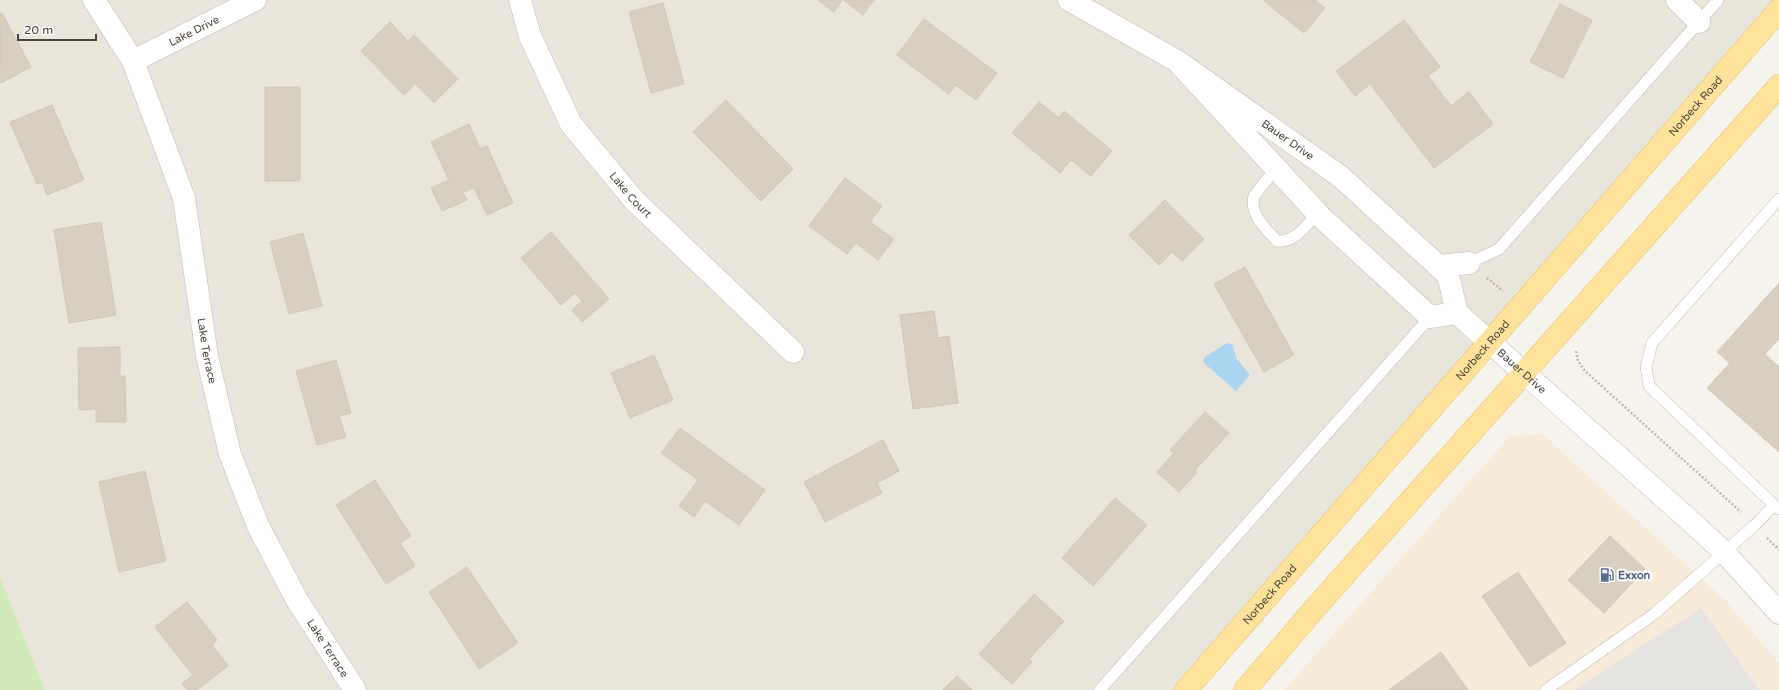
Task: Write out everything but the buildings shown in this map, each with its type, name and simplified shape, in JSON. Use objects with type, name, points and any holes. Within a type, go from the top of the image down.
[{"type":"main road","name":"Norbeck Road","points":[[1186,690],[1779,10]]},
{"type":"main road","points":[[1244,690],[1779,86]]},
{"type":"street","name":"Lake Terrace","points":[[94,0],[133,60],[184,198],[207,356],[230,454],[258,526],[297,600],[355,690]]},
{"type":"street","name":"Lake Drive","points":[[133,60],[255,0]]},
{"type":"street","name":"Lake Court","points":[[520,0],[530,36],[571,124],[634,200],[793,352]]},
{"type":"street","name":"Bauer Drive","points":[[1069,0],[1177,61],[1341,177],[1448,275],[1457,313],[1525,372],[1724,552],[1779,613]]},
{"type":"street","points":[[1677,0],[1699,22]]},
{"type":"street","name":"Bauer Drive","points":[[1177,61],[1318,213],[1430,317]]},
{"type":"street","points":[[1438,266],[1468,263]]},
{"type":"street","points":[[1430,317],[1457,313]]},
{"type":"lane","points":[[1468,263],[1499,249],[1718,0]]},
{"type":"lane","points":[[1276,168],[1254,196],[1253,200],[1259,220],[1277,241],[1285,242],[1294,238],[1318,213]]},
{"type":"lane","points":[[1546,690],[1654,614],[1777,507],[1649,386],[1646,367],[1652,343],[1779,199]]},
{"type":"lane","points":[[1100,690],[1430,317]]},
{"type":"path","points":[[1468,263],[1521,306]]},
{"type":"path","points":[[1560,333],[1578,343],[1576,350],[1578,361],[1585,371],[1697,471],[1755,525],[1779,550]]},
{"type":"shaded area","points":[[0,0],[1779,0],[1186,690],[25,690],[0,628]]},
{"type":"shaded area","points":[[1542,434],[1726,601],[1779,663],[1779,690],[1284,690],[1510,436]]},
{"type":"shaded area","points":[[1701,608],[1759,690],[1574,690]]},
{"type":"green space","points":[[0,577],[45,690],[0,690]]},
{"type":"water","points":[[1227,343],[1233,345],[1236,358],[1250,375],[1236,391],[1203,362],[1205,357]]},
{"type":"place","name":"Exxon","points":[[1607,575]]}]
